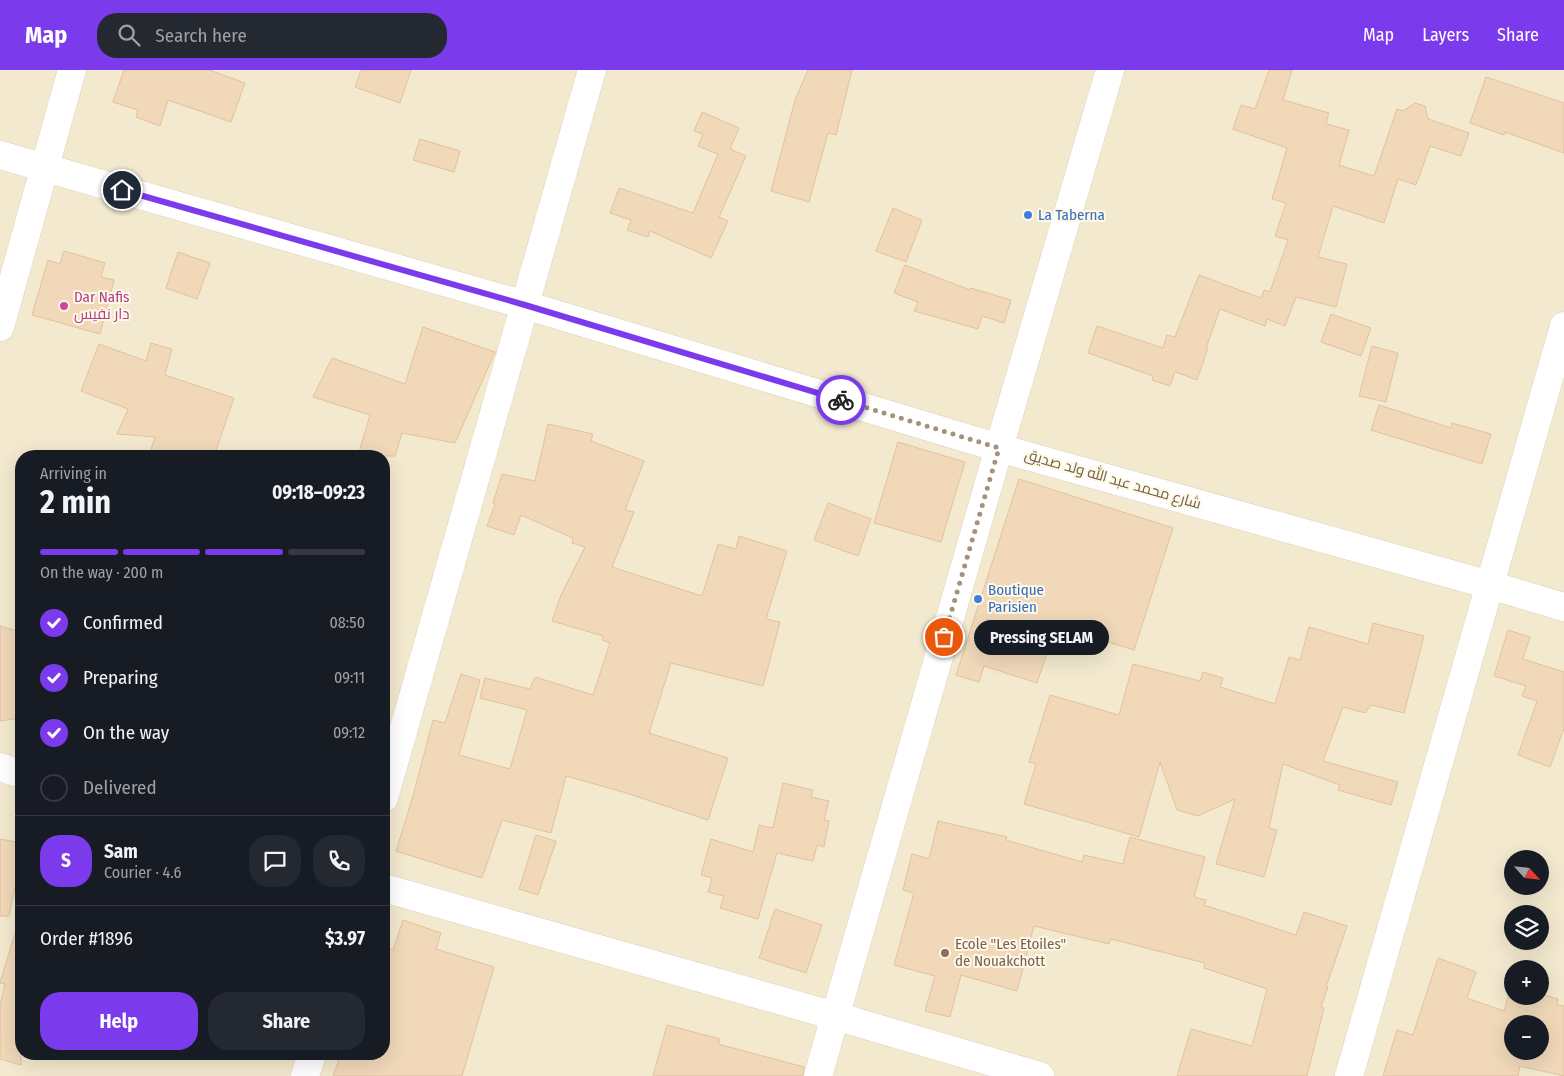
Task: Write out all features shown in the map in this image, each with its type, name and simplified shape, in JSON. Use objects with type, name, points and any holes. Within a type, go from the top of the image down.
[{"type":"street","points":[[0,327],[72,70]]},
{"type":"street","points":[[390,777],[592,70]]},
{"type":"street","points":[[818,1076],[1110,70]]},
{"type":"street","name":"شارع محمد عبد الله ولد صديق","points":[[0,155],[525,305],[999,448],[1564,607]]},
{"type":"street","points":[[1350,1076],[1564,326]]},
{"type":"street","points":[[0,767],[15,772]]},
{"type":"street","points":[[390,890],[1040,1076]]},
{"type":"street","points":[[305,1076],[310,1060]]},
{"type":"shaded area","points":[[0,70],[1564,70],[1564,1076],[0,1076]]},
{"type":"building","points":[[124,70],[209,70],[245,83],[231,122],[168,100],[160,126],[136,117],[138,110],[113,102]]},
{"type":"building","points":[[361,70],[411,70],[400,103],[355,87]]},
{"type":"building","points":[[808,70],[852,70],[836,135],[828,133],[809,202],[771,191],[795,100]]},
{"type":"building","points":[[1269,70],[1292,70],[1283,100],[1329,113],[1326,124],[1349,130],[1339,165],[1374,176],[1397,109],[1403,111],[1415,103],[1425,106],[1428,119],[1469,133],[1461,156],[1430,146],[1416,185],[1398,179],[1384,223],[1333,206],[1318,257],[1347,264],[1336,307],[1296,297],[1285,326],[1267,319],[1265,326],[1220,309],[1197,380],[1175,372],[1170,386],[1152,380],[1153,376],[1088,353],[1097,326],[1163,348],[1167,335],[1175,337],[1199,275],[1261,298],[1264,290],[1270,292],[1288,240],[1275,236],[1286,203],[1272,199],[1287,148],[1233,129],[1241,105],[1255,109]]},
{"type":"building","points":[[1486,77],[1564,103],[1564,153],[1505,132],[1504,135],[1470,123]]},
{"type":"building","points":[[702,112],[739,128],[730,149],[746,156],[719,217],[728,221],[711,258],[650,231],[648,237],[627,230],[631,220],[610,213],[619,188],[693,213],[718,154],[698,146],[703,134],[694,131]]},
{"type":"building","points":[[420,139],[460,151],[454,172],[413,160]]},
{"type":"building","points":[[893,208],[922,220],[906,262],[876,251]]},
{"type":"building","points":[[64,251],[105,263],[101,277],[114,280],[100,334],[32,315],[48,260],[60,264]]},
{"type":"building","points":[[178,252],[210,263],[197,299],[166,288]]},
{"type":"building","points":[[905,265],[970,290],[971,288],[1011,300],[1004,323],[982,316],[978,329],[914,311],[918,302],[894,293]]},
{"type":"building","points":[[1331,314],[1371,328],[1361,356],[1321,342]]},
{"type":"building","points":[[423,327],[495,352],[455,443],[402,433],[395,456],[390,456],[390,450],[360,450],[370,415],[313,397],[332,358],[405,384]]},
{"type":"building","points":[[151,343],[172,349],[165,375],[234,398],[216,450],[151,450],[155,437],[117,434],[128,409],[81,391],[99,344],[146,361]]},
{"type":"building","points":[[1372,346],[1398,353],[1386,402],[1359,396]]},
{"type":"building","points":[[1379,405],[1451,428],[1452,423],[1491,434],[1482,464],[1371,430]]},
{"type":"building","points":[[548,424],[593,434],[591,441],[644,461],[625,510],[634,512],[612,567],[702,596],[718,544],[736,549],[739,536],[787,551],[766,619],[780,622],[763,686],[671,663],[649,733],[728,758],[708,820],[623,792],[566,776],[551,833],[502,820],[482,878],[396,851],[433,720],[445,723],[461,674],[480,680],[459,755],[510,769],[527,710],[480,698],[485,678],[530,689],[535,677],[593,695],[610,643],[602,640],[603,636],[552,621],[561,595],[585,547],[572,543],[573,538],[521,515],[514,535],[487,526],[495,504],[493,503],[502,474],[535,481]]},
{"type":"building","points":[[898,442],[965,462],[941,542],[874,523]]},
{"type":"building","points":[[1019,479],[1173,528],[1134,650],[1056,626],[1037,683],[984,666],[979,682],[956,675]]},
{"type":"building","points":[[828,503],[871,519],[858,556],[814,540]]},
{"type":"building","points":[[1373,623],[1424,636],[1404,713],[1371,705],[1365,713],[1343,707],[1323,761],[1398,782],[1391,805],[1338,790],[1340,785],[1283,764],[1269,828],[1277,830],[1264,877],[1216,864],[1235,799],[1198,816],[1177,810],[1160,762],[1139,837],[1024,804],[1036,764],[1029,762],[1050,695],[1119,715],[1133,664],[1200,681],[1203,672],[1223,678],[1220,687],[1275,704],[1289,657],[1300,660],[1309,627],[1368,644]]},
{"type":"building","points":[[0,626],[15,630],[15,719],[0,721]]},
{"type":"building","points":[[1508,630],[1530,637],[1523,659],[1564,672],[1564,728],[1550,767],[1518,755],[1537,701],[1522,696],[1526,686],[1494,676]]},
{"type":"building","points":[[783,783],[813,790],[811,797],[829,801],[824,820],[829,821],[824,847],[817,845],[813,861],[777,853],[758,919],[720,908],[724,896],[708,892],[712,878],[701,875],[711,839],[753,852],[759,825],[773,828]]},
{"type":"building","points":[[938,821],[1007,837],[1006,840],[1082,862],[1084,855],[1123,864],[1130,837],[1205,857],[1194,897],[1206,900],[1204,905],[1296,935],[1304,912],[1347,926],[1326,987],[1328,987],[1321,1007],[1324,1008],[1307,1076],[1177,1076],[1191,1029],[1252,1046],[1267,989],[1204,968],[1205,963],[1111,939],[1109,944],[1034,926],[1017,991],[961,975],[950,1017],[925,1011],[935,976],[894,965],[914,893],[903,890],[912,854],[929,859]]},
{"type":"building","points":[[536,835],[556,841],[538,895],[519,889]]},
{"type":"building","points":[[0,839],[15,842],[15,887],[9,916],[0,916]]},
{"type":"building","points":[[775,909],[822,925],[806,973],[759,958]]},
{"type":"building","points":[[403,920],[441,933],[436,949],[494,967],[462,1076],[333,1076],[339,1060],[390,1060],[390,949],[393,950]]},
{"type":"building","points":[[15,933],[15,1060],[21,1060],[21,1065],[0,1059],[0,1006],[5,984],[0,983]]},
{"type":"building","points":[[1438,958],[1476,972],[1467,998],[1504,1011],[1506,1005],[1549,1005],[1549,996],[1558,999],[1557,1005],[1564,1006],[1564,1076],[1520,1066],[1518,1076],[1383,1076],[1397,1030],[1413,1035]]},
{"type":"building","points":[[667,1025],[720,1039],[718,1044],[804,1067],[803,1076],[653,1076]]},
{"type":"way so far","points":[[841,400],[999,448],[944,637]]},
{"type":"place","name":"La Taberna","points":[[1028,215]]},
{"type":"place","name":"Dar Nafis دار نفيس","points":[[64,306]]},
{"type":"place","name":"Boutique Parisien","points":[[978,599]]},
{"type":"place","name":"Pressing SELAM","points":[[944,637]]},
{"type":"place","name":"Ecole \"Les Etoiles\" de Nouakchott","points":[[945,953]]},
{"type":"route","points":[[122,190],[525,305],[841,400]]}]
